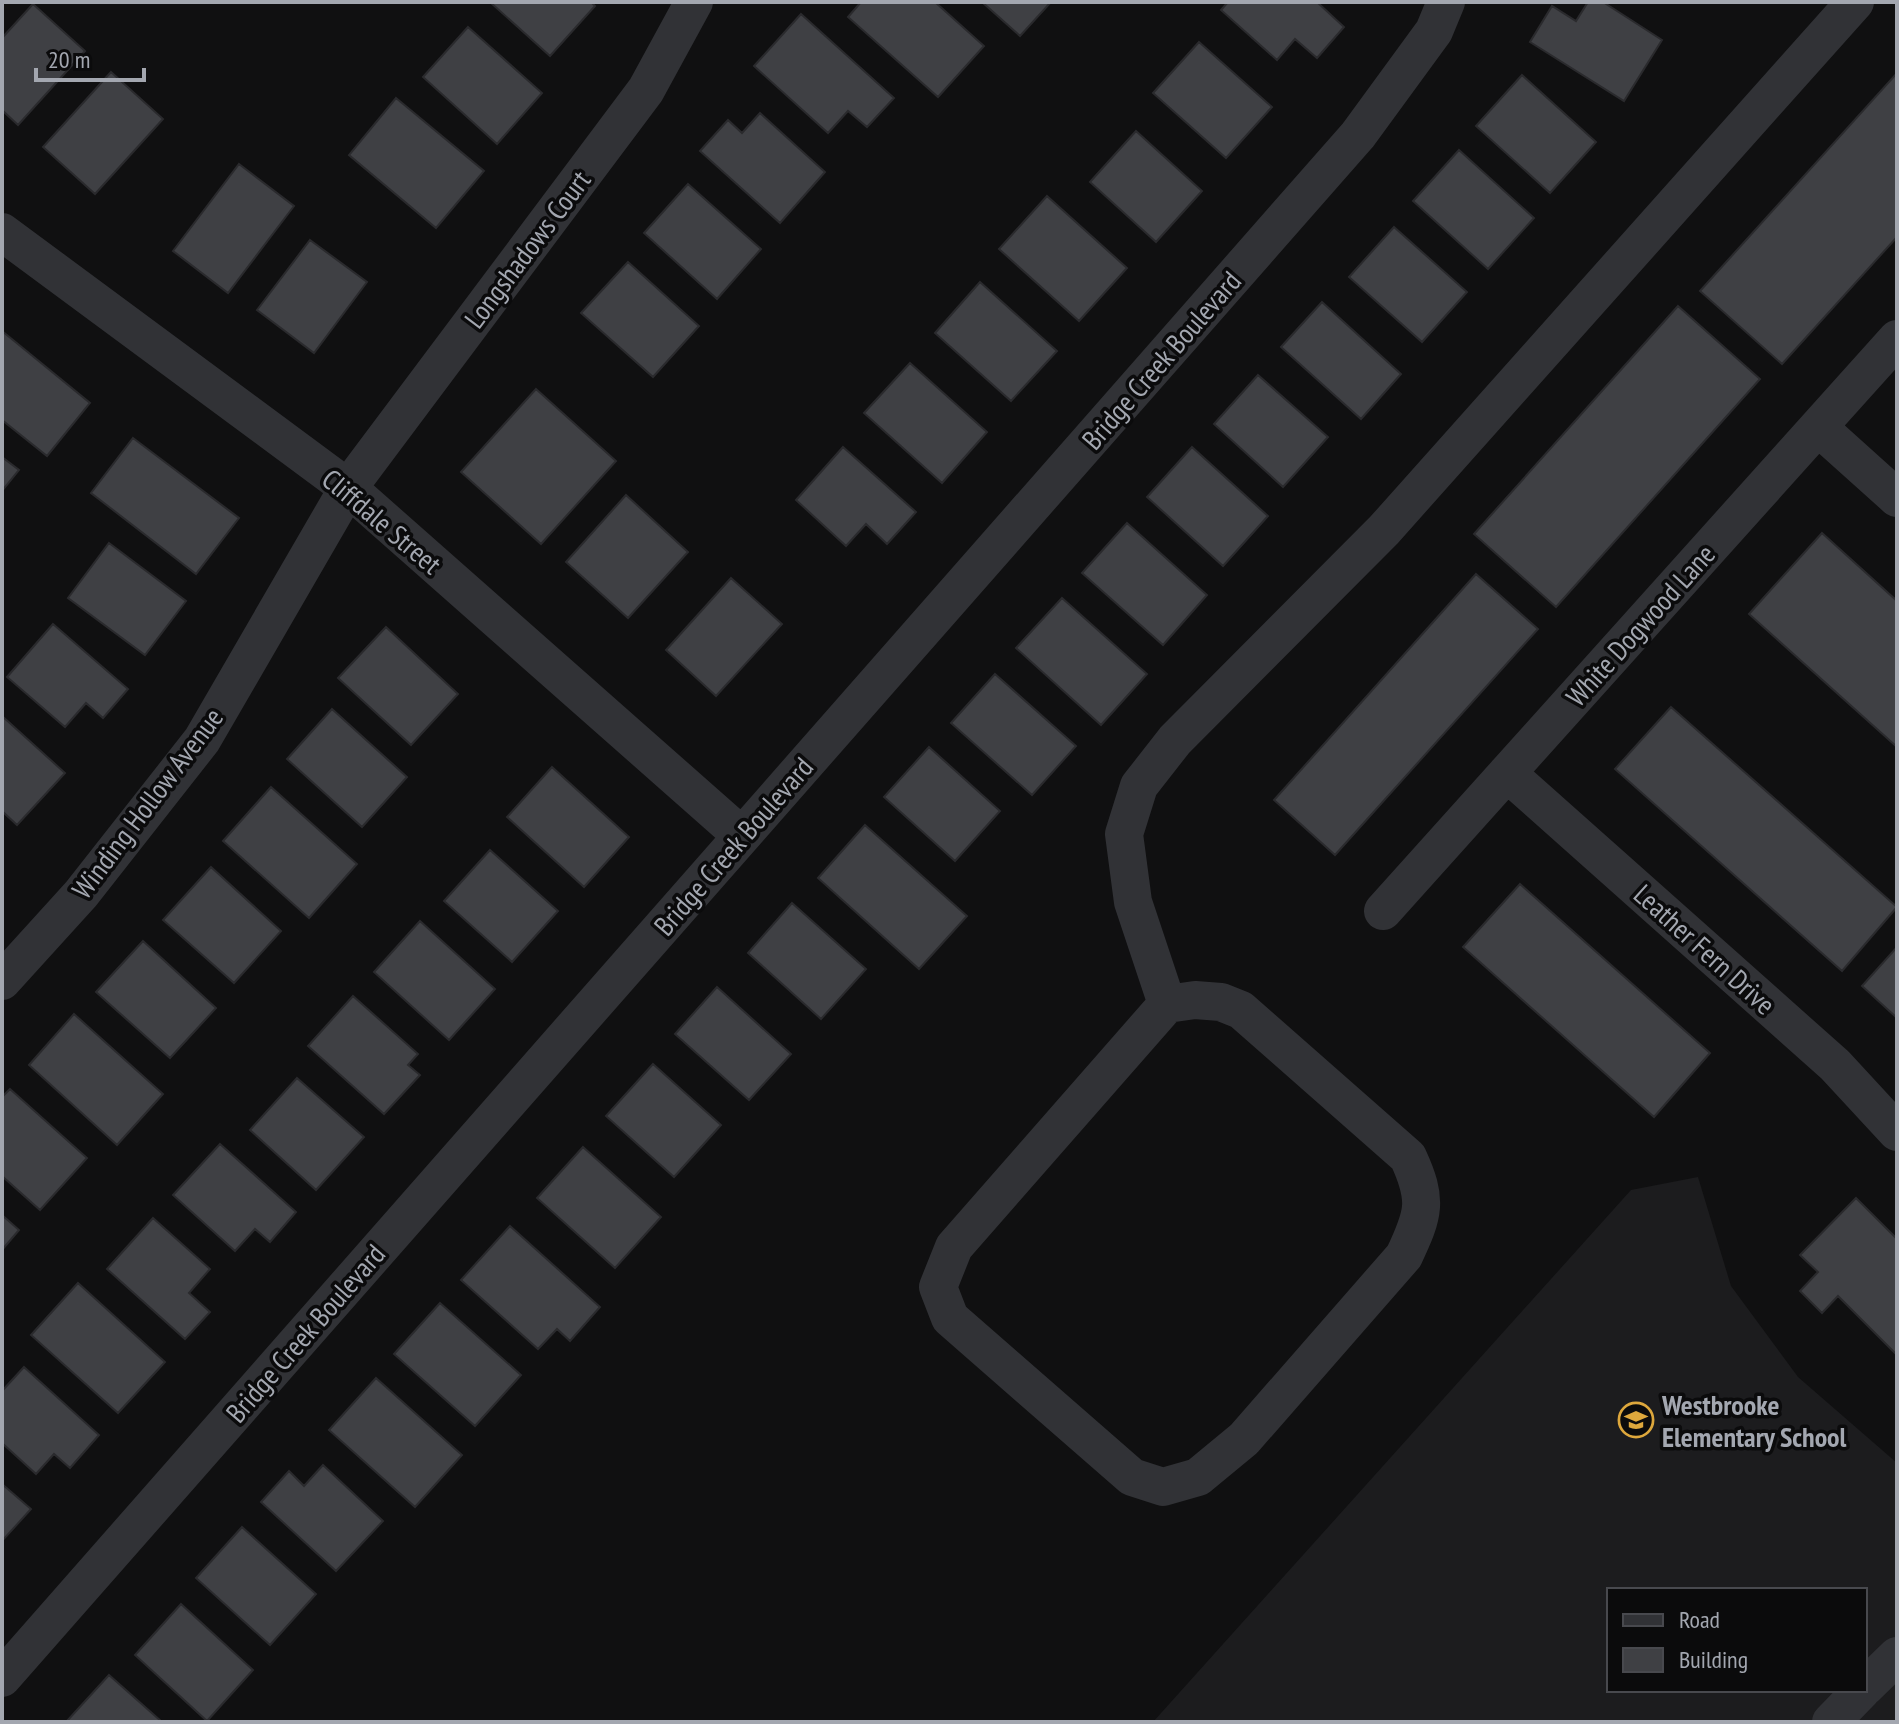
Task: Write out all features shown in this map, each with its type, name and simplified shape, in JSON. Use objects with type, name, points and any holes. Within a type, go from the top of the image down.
[{"type":"street","name":"Longshadows Court","points":[[348,488],[646,90],[694,2]]},
{"type":"street","name":"Bridge Creek Boulevard","points":[[2,1678],[1358,135],[1434,31],[1446,2]]},
{"type":"street","points":[[1167,1004],[1133,902],[1124,834],[1139,786],[1175,740],[1384,530],[1855,2]]},
{"type":"street","name":"Cliffdale Street","points":[[2,232],[348,488],[742,836]]},
{"type":"street","name":"White Dogwood Lane","points":[[1383,911],[1897,339]]},
{"type":"street","points":[[1818,427],[1897,498]]},
{"type":"street","name":"Winding Hollow Avenue","points":[[2,981],[81,894],[202,740],[348,488]]},
{"type":"street","name":"Leather Fern Drive","points":[[1507,773],[1835,1065],[1897,1132]]},
{"type":"street","points":[[1195,1000],[1221,1002],[1241,1010],[1408,1157],[1421,1185],[1420,1223],[1404,1256],[1244,1439],[1198,1477],[1163,1487],[1132,1477],[950,1318],[938,1287],[954,1247],[1167,1004],[1195,1000]]},
{"type":"street","points":[[1867,1684],[1897,1656]]},
{"type":"street","points":[[1831,1722],[1859,1692]]},
{"type":"shaded area","name":"Westbrooke Elementary School","points":[[1698,1177],[1731,1286],[1798,1377],[1897,1463],[1897,1722],[1153,1722],[1631,1190]]},
{"type":"building","points":[[490,2],[591,2],[595,6],[550,56]]},
{"type":"building","points":[[861,2],[935,2],[984,46],[938,97],[848,17]]},
{"type":"building","points":[[982,2],[1051,2],[1020,36]]},
{"type":"building","points":[[1228,2],[1317,2],[1344,27],[1317,58],[1295,39],[1277,60],[1221,10]]},
{"type":"building","points":[[1588,2],[1603,2],[1662,40],[1624,101],[1530,42],[1552,6],[1576,21]]},
{"type":"building","points":[[33,4],[85,51],[18,125],[2,110],[2,38]]},
{"type":"building","points":[[801,14],[894,98],[867,127],[848,111],[828,133],[754,66]]},
{"type":"building","points":[[468,27],[542,93],[497,144],[423,77]]},
{"type":"building","points":[[1199,42],[1272,107],[1226,158],[1153,93]]},
{"type":"building","points":[[111,72],[163,119],[95,194],[43,147]]},
{"type":"building","points":[[1897,73],[1897,237],[1782,364],[1700,291]]},
{"type":"building","points":[[1522,75],[1596,142],[1550,193],[1476,126]]},
{"type":"building","points":[[396,98],[484,171],[436,228],[349,155]]},
{"type":"building","points":[[760,113],[825,172],[780,223],[700,151],[728,120],[742,133]]},
{"type":"building","points":[[1136,131],[1202,191],[1156,242],[1090,182]]},
{"type":"building","points":[[1459,150],[1534,218],[1488,269],[1413,201]]},
{"type":"building","points":[[239,164],[294,206],[228,293],[173,251]]},
{"type":"building","points":[[688,184],[761,249],[717,299],[644,233]]},
{"type":"building","points":[[1047,196],[1127,268],[1079,321],[999,249]]},
{"type":"building","points":[[1394,227],[1467,292],[1422,342],[1349,277]]},
{"type":"building","points":[[310,240],[367,282],[314,353],[257,310]]},
{"type":"building","points":[[628,262],[699,326],[653,377],[581,313]]},
{"type":"building","points":[[980,282],[1057,351],[1011,401],[935,333]]},
{"type":"building","points":[[1322,302],[1401,374],[1361,419],[1281,347]]},
{"type":"building","points":[[1678,306],[1760,379],[1556,607],[1474,534]]},
{"type":"building","points":[[2,331],[90,403],[47,456],[2,420]]},
{"type":"building","points":[[910,363],[987,432],[942,483],[864,413]]},
{"type":"building","points":[[1258,375],[1328,437],[1283,487],[1214,424]]},
{"type":"building","points":[[536,389],[616,461],[541,544],[461,472]]},
{"type":"building","points":[[133,438],[239,518],[196,574],[91,493]]},
{"type":"building","points":[[843,447],[916,512],[887,544],[866,524],[846,546],[796,500]]},
{"type":"building","points":[[1192,447],[1268,516],[1223,566],[1147,497]]},
{"type":"building","points":[[2,457],[19,470],[2,491]]},
{"type":"building","points":[[626,495],[688,552],[628,618],[566,562]]},
{"type":"building","points":[[1127,523],[1207,595],[1163,645],[1082,573]]},
{"type":"building","points":[[1822,533],[1897,601],[1897,747],[1749,614]]},
{"type":"building","points":[[109,543],[186,601],[145,655],[68,598]]},
{"type":"building","points":[[1476,574],[1538,629],[1335,855],[1274,800]]},
{"type":"building","points":[[731,578],[782,624],[716,696],[666,650]]},
{"type":"building","points":[[1062,598],[1147,674],[1101,725],[1016,648]]},
{"type":"building","points":[[53,624],[128,689],[103,718],[86,703],[65,727],[7,677]]},
{"type":"building","points":[[386,627],[458,694],[411,745],[338,678]]},
{"type":"building","points":[[995,674],[1076,746],[1032,795],[951,723]]},
{"type":"building","points":[[1671,707],[1897,907],[1842,971],[1615,769]]},
{"type":"building","points":[[332,709],[407,777],[362,827],[287,759]]},
{"type":"building","points":[[2,716],[65,773],[17,825],[2,811]]},
{"type":"building","points":[[929,747],[1000,811],[955,861],[884,797]]},
{"type":"building","points":[[552,767],[629,837],[584,887],[507,817]]},
{"type":"building","points":[[271,787],[357,864],[309,918],[223,841]]},
{"type":"building","points":[[865,825],[967,916],[919,969],[818,878]]},
{"type":"building","points":[[490,850],[558,911],[512,962],[444,901]]},
{"type":"building","points":[[211,867],[281,931],[234,983],[163,920]]},
{"type":"building","points":[[1520,884],[1710,1053],[1654,1117],[1463,947]]},
{"type":"building","points":[[792,903],[866,969],[821,1019],[748,953]]},
{"type":"building","points":[[420,921],[495,989],[449,1040],[374,972]]},
{"type":"building","points":[[143,941],[216,1008],[170,1058],[96,992]]},
{"type":"building","points":[[1897,947],[1897,1018],[1862,986]]},
{"type":"building","points":[[717,987],[791,1054],[749,1100],[675,1034]]},
{"type":"building","points":[[353,996],[418,1054],[408,1065],[420,1075],[384,1114],[308,1046]]},
{"type":"building","points":[[74,1014],[163,1094],[117,1145],[29,1065]]},
{"type":"building","points":[[653,1064],[721,1125],[674,1177],[606,1116]]},
{"type":"building","points":[[297,1078],[364,1137],[316,1190],[250,1130]]},
{"type":"building","points":[[10,1089],[87,1158],[40,1210],[2,1176],[2,1097]]},
{"type":"building","points":[[220,1144],[296,1212],[270,1242],[255,1229],[235,1251],[173,1195]]},
{"type":"building","points":[[583,1147],[661,1217],[615,1268],[537,1198]]},
{"type":"building","points":[[1856,1198],[1897,1239],[1897,1355],[1838,1296],[1822,1313],[1800,1291],[1818,1272],[1800,1255]]},
{"type":"building","points":[[2,1215],[19,1230],[2,1250]]},
{"type":"building","points":[[153,1218],[210,1269],[189,1293],[210,1312],[185,1339],[107,1269]]},
{"type":"building","points":[[510,1226],[600,1307],[570,1341],[557,1329],[538,1349],[461,1280]]},
{"type":"building","points":[[78,1283],[165,1362],[118,1413],[31,1335]]},
{"type":"building","points":[[440,1303],[521,1375],[475,1426],[394,1354]]},
{"type":"building","points":[[24,1367],[99,1435],[70,1468],[54,1454],[36,1474],[2,1443],[2,1391]]},
{"type":"building","points":[[376,1378],[462,1455],[415,1507],[329,1430]]},
{"type":"building","points":[[323,1465],[383,1521],[336,1571],[261,1502],[289,1471],[304,1486]]},
{"type":"building","points":[[2,1484],[31,1509],[2,1541]]},
{"type":"building","points":[[242,1527],[316,1594],[270,1645],[196,1578]]},
{"type":"building","points":[[181,1604],[253,1670],[207,1721],[135,1655]]},
{"type":"building","points":[[109,1675],[162,1722],[66,1722]]},
{"type":"place","name":"Westbrooke Elementary School","points":[[1636,1420]]}]
